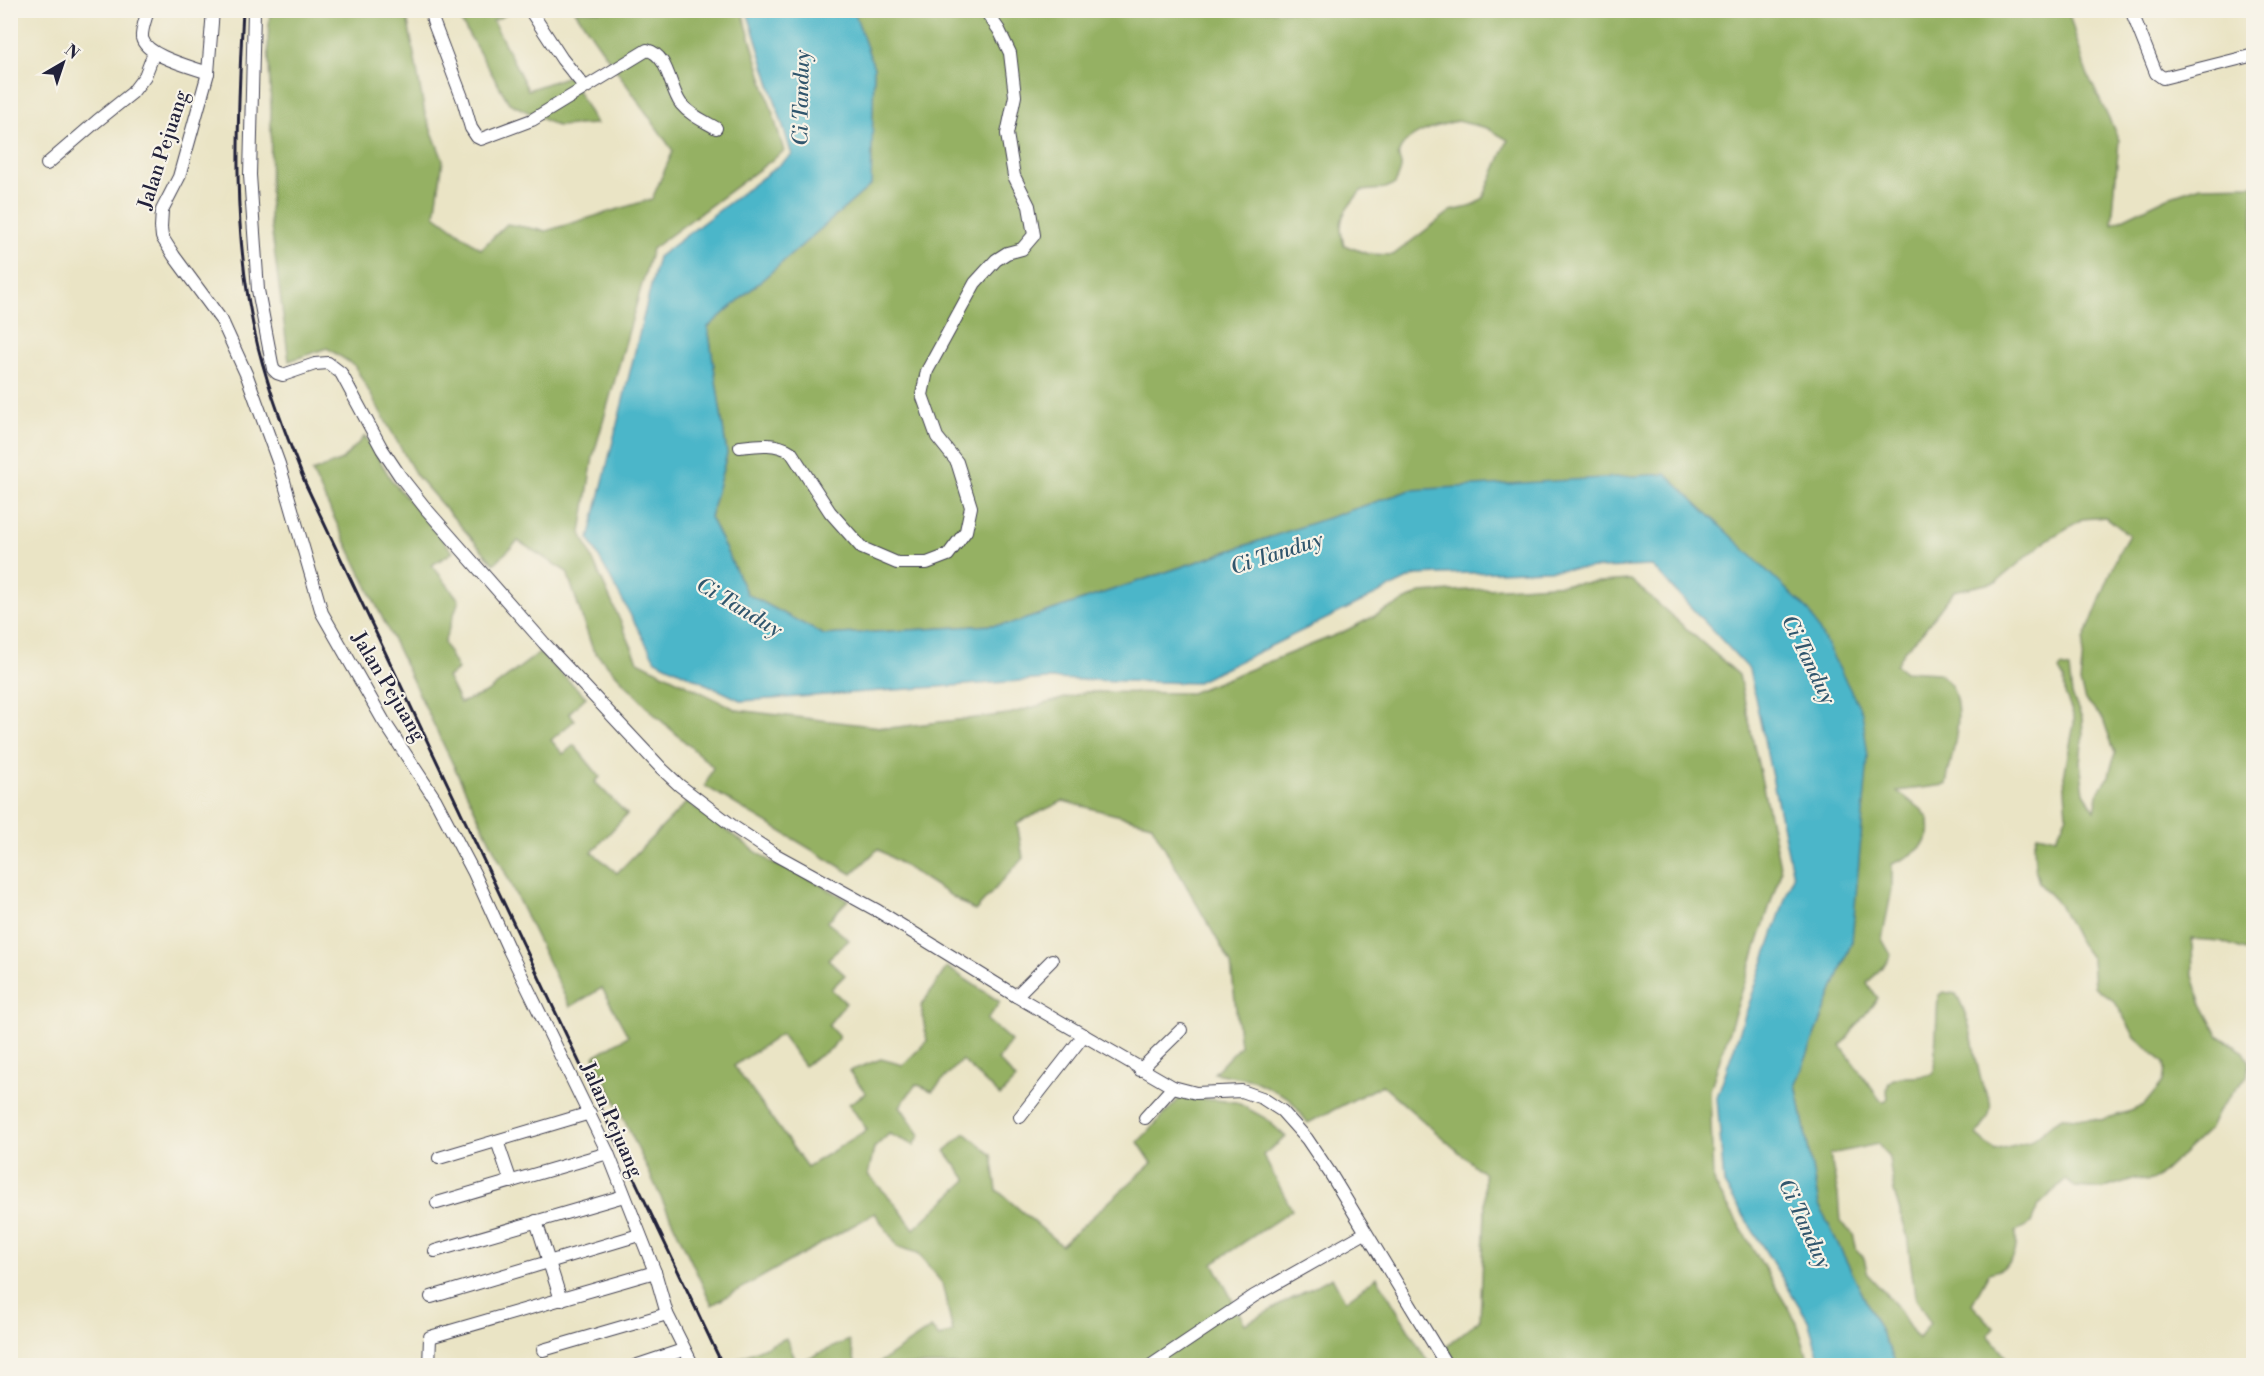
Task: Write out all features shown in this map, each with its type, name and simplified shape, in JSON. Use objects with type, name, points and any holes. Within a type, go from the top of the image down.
[{"type":"street","points":[[148,10],[142,39],[154,53],[208,73]]},
{"type":"street","name":"Jalan Pejuang","points":[[213,10],[208,73],[184,162],[162,210],[162,237],[222,321],[247,376],[282,474],[322,613],[383,720],[435,800],[474,873],[608,1153],[655,1272],[667,1314],[683,1350],[693,1365]]},
{"type":"street","points":[[254,10],[250,175],[258,290],[273,369],[283,375],[315,364],[328,363],[341,373],[382,449],[427,510],[662,769],[734,827],[776,855],[878,911],[1016,996],[1173,1088],[1196,1093],[1242,1091],[1262,1098],[1282,1111],[1307,1139],[1330,1173],[1447,1365]]},
{"type":"street","points":[[431,10],[471,128],[477,137],[485,139],[532,120],[585,86],[644,51],[650,50],[662,62],[681,104],[695,116],[716,128]]},
{"type":"street","points":[[530,10],[562,59],[585,86]]},
{"type":"street","points":[[740,447],[763,444],[785,448],[791,452],[830,512],[862,548],[897,563],[927,563],[948,555],[966,531],[971,507],[957,462],[938,436],[922,395],[927,371],[975,283],[996,260],[1006,253],[1022,249],[1034,235],[1029,206],[1014,176],[1007,134],[1015,96],[1010,53],[999,30],[985,10]]},
{"type":"street","points":[[2131,10],[2156,73],[2163,78],[2253,55]]},
{"type":"street","points":[[47,164],[132,93],[145,76],[154,53]]},
{"type":"street","points":[[1016,996],[1052,960]]},
{"type":"street","points":[[1140,1070],[1180,1030]]},
{"type":"street","points":[[1020,1117],[1084,1035]]},
{"type":"street","points":[[1144,1118],[1173,1088]]},
{"type":"street","points":[[439,1158],[590,1113]]},
{"type":"street","points":[[497,1141],[511,1182]]},
{"type":"street","points":[[437,1203],[608,1153]]},
{"type":"street","points":[[435,1251],[624,1196]]},
{"type":"street","points":[[536,1221],[561,1300]]},
{"type":"street","points":[[1150,1365],[1254,1296],[1365,1233]]},
{"type":"street","points":[[431,1297],[639,1235]]},
{"type":"street","points":[[429,1365],[430,1337],[655,1272]]},
{"type":"street","points":[[543,1350],[667,1314]]},
{"type":"street","points":[[635,1365],[683,1350]]},
{"type":"green space","points":[[270,11],[406,11],[425,114],[443,160],[435,215],[481,249],[507,224],[546,231],[652,199],[673,151],[575,11],[742,11],[784,151],[652,249],[593,457],[581,533],[638,661],[737,710],[889,728],[1009,714],[1086,692],[1191,693],[1343,632],[1420,593],[1631,580],[1739,675],[1781,871],[1710,1090],[1713,1181],[1797,1323],[1810,1365],[1457,1365],[1446,1347],[1480,1319],[1485,1213],[1484,1174],[1382,1085],[1308,1123],[1289,1098],[1253,1080],[1214,1073],[1240,1046],[1231,964],[1151,824],[1063,801],[1017,823],[1023,858],[975,911],[878,849],[852,874],[705,786],[713,767],[655,715],[593,650],[567,572],[518,541],[494,564],[416,475],[354,365],[327,348],[289,361],[270,219],[271,110],[268,39]]},
{"type":"green space","points":[[455,11],[513,11],[493,21],[528,90],[569,76],[596,124],[557,126],[509,103]]},
{"type":"green space","points":[[854,11],[2068,11],[2086,71],[2119,140],[2112,224],[2168,197],[2201,186],[2253,185],[2253,953],[2220,941],[2192,939],[2193,976],[2201,1002],[2219,1036],[2244,1052],[2249,1061],[2247,1076],[2220,1108],[2210,1128],[2157,1178],[2148,1181],[2133,1179],[2102,1189],[2075,1187],[2066,1180],[2038,1206],[2031,1223],[2016,1232],[2015,1253],[2009,1264],[1989,1273],[1972,1304],[1994,1328],[1988,1335],[2005,1355],[2004,1365],[1897,1365],[1819,1205],[1796,1084],[1852,941],[1809,611],[1411,490],[1011,624],[824,635],[747,594],[710,517],[727,454],[708,327],[871,185],[874,68]],"holes":[[[1457,121],[1487,128],[1508,140],[1483,198],[1473,206],[1451,211],[1393,255],[1368,254],[1344,245],[1342,221],[1350,204],[1361,191],[1383,189],[1395,184],[1401,170],[1399,152],[1403,145],[1424,131]],[[2106,517],[2129,535],[2119,552],[2084,640],[2080,683],[2085,700],[2103,719],[2115,753],[2109,776],[2099,790],[2095,810],[2084,793],[2080,762],[2082,718],[2072,695],[2069,669],[2061,667],[2059,670],[2064,679],[2065,694],[2074,717],[2064,776],[2067,815],[2056,838],[2037,834],[2034,844],[2035,868],[2039,883],[2059,904],[2077,939],[2092,959],[2094,986],[2115,1002],[2135,1037],[2164,1063],[2165,1070],[2163,1082],[2144,1105],[2101,1120],[2064,1117],[2030,1142],[1995,1151],[1977,1135],[1988,1117],[1991,1106],[1982,1084],[1966,1015],[1956,994],[1943,992],[1938,996],[1934,1072],[1927,1075],[1895,1078],[1887,1088],[1888,1098],[1885,1102],[1880,1100],[1841,1046],[1878,998],[1867,983],[1891,955],[1882,939],[1892,889],[1892,864],[1919,849],[1929,834],[1929,819],[1921,809],[1897,791],[1946,785],[1958,723],[1958,710],[1952,687],[1939,673],[1904,671],[1896,665],[1904,651],[1921,634],[1954,591],[1996,582],[2047,540],[2082,519]],[[1878,1144],[1889,1158],[1894,1192],[1907,1235],[1915,1296],[1930,1323],[1918,1340],[1896,1305],[1868,1275],[1864,1258],[1857,1251],[1853,1234],[1840,1222],[1838,1194],[1830,1154]]]},
{"type":"green space","points":[[365,436],[392,481],[453,552],[432,565],[459,600],[444,643],[458,670],[447,677],[460,703],[486,693],[539,653],[586,697],[569,713],[575,720],[551,740],[563,754],[574,745],[600,777],[595,782],[627,814],[592,852],[617,873],[687,802],[772,863],[812,880],[848,900],[827,922],[849,940],[828,959],[845,975],[831,989],[846,1003],[828,1025],[839,1037],[832,1048],[804,1066],[781,1034],[734,1066],[807,1167],[867,1130],[849,1104],[866,1093],[849,1071],[881,1059],[903,1065],[927,1041],[921,1006],[947,967],[1000,1002],[987,1020],[1011,1041],[998,1060],[1016,1079],[1000,1096],[962,1060],[932,1091],[916,1084],[900,1106],[920,1135],[914,1145],[889,1134],[874,1148],[868,1175],[893,1201],[914,1229],[967,1180],[945,1151],[965,1133],[992,1155],[997,1190],[1061,1245],[1152,1163],[1138,1142],[1181,1097],[1236,1102],[1265,1118],[1286,1137],[1263,1155],[1292,1210],[1213,1263],[1245,1324],[1332,1277],[1345,1301],[1377,1277],[1430,1365],[876,1365],[931,1328],[939,1337],[953,1332],[942,1283],[918,1253],[898,1247],[875,1213],[712,1305],[594,1056],[628,1036],[602,988],[570,1007],[312,472],[342,460]]},
{"type":"green space","points":[[786,1338],[797,1363],[849,1340],[856,1365],[742,1365],[738,1359]]},
{"type":"water","name":"Ci Tanduy","points":[[747,11],[854,11],[874,68],[871,185],[708,327],[727,454],[710,517],[747,594],[824,635],[1011,624],[1411,490],[1666,474],[1809,611],[1862,712],[1868,757],[1852,941],[1796,1084],[1819,1205],[1897,1365],[1821,1365],[1808,1320],[1724,1184],[1717,1097],[1793,876],[1749,669],[1652,566],[1416,575],[1195,683],[1048,679],[742,701],[655,660],[589,539],[658,257],[792,155]]},
{"type":"railway","points":[[243,10],[238,137],[243,264],[258,347],[280,417],[306,485],[723,1366]]}]
